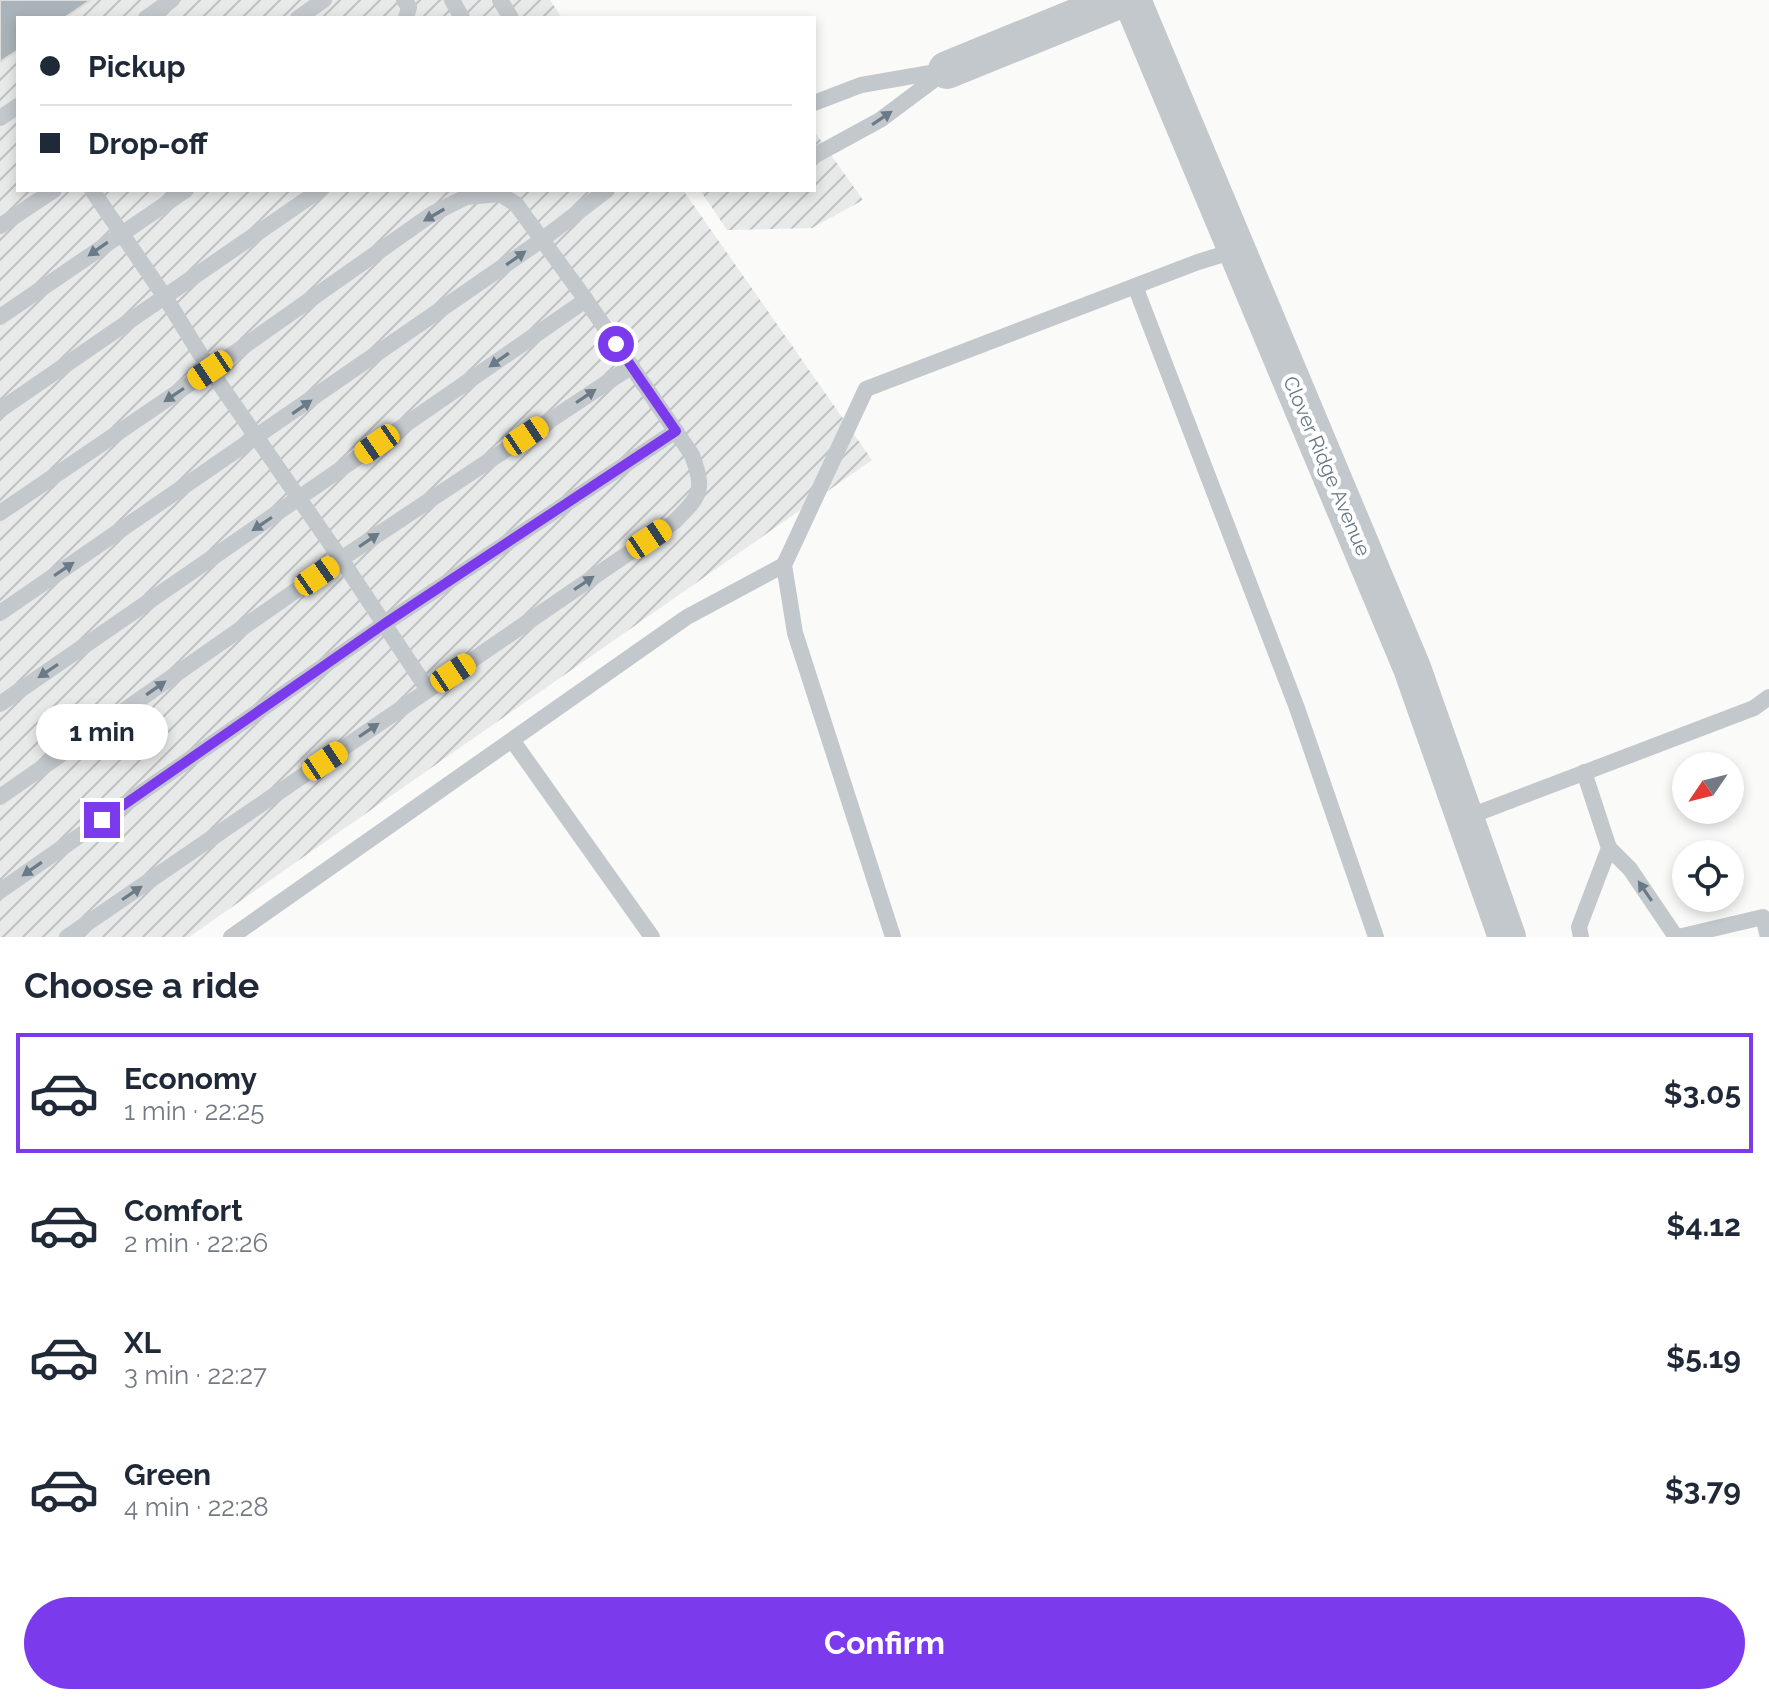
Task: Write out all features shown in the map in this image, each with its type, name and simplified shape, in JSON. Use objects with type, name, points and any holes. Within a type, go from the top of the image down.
[{"type":"street","points":[[947,70],[1119,0]]},
{"type":"street","name":"Clover Ridge Avenue","points":[[1132,0],[1412,668],[1507,937]]},
{"type":"lane","points":[[149,16],[172,0]]},
{"type":"lane","points":[[301,16],[324,0]]},
{"type":"lane","points":[[816,102],[861,85],[947,70]]},
{"type":"lane","points":[[816,155],[880,120],[947,70]]},
{"type":"lane","points":[[0,226],[51,192]]},
{"type":"lane","points":[[93,192],[210,370],[428,690]]},
{"type":"lane","points":[[0,317],[183,192]]},
{"type":"lane","points":[[0,410],[317,192]]},
{"type":"lane","points":[[0,613],[543,239],[604,192]]},
{"type":"lane","points":[[0,513],[432,214],[466,197],[500,194],[516,204],[586,300],[692,455],[701,481],[693,503],[674,522],[67,937]]},
{"type":"lane","points":[[893,937],[795,633],[784,565],[866,389],[1237,250]]},
{"type":"lane","points":[[1135,286],[1297,708],[1376,937]]},
{"type":"lane","points":[[0,704],[586,300]]},
{"type":"lane","points":[[0,797],[341,559],[632,366]]},
{"type":"lane","points":[[0,891],[384,624],[676,431]]},
{"type":"lane","points":[[231,937],[687,617],[784,565]]},
{"type":"lane","points":[[1465,818],[1754,708],[1769,697]]},
{"type":"lane","points":[[512,740],[652,937]]},
{"type":"lane","points":[[1584,772],[1609,848],[1630,869],[1677,937],[1763,917],[1768,937]]},
{"type":"lane","points":[[1581,937],[1579,927],[1609,848]]},
{"type":"shaded area","points":[[0,0],[550,0],[561,16],[16,16],[16,192],[684,192],[872,460],[189,937],[0,937]]},
{"type":"shaded area","points":[[816,134],[863,200],[812,228],[727,230],[701,192],[816,192]]},
{"type":"building","points":[[0,0],[91,0],[67,16],[16,16],[16,51],[0,62]]},
{"type":"route","points":[[102,820],[384,624],[676,431],[616,344]]}]
